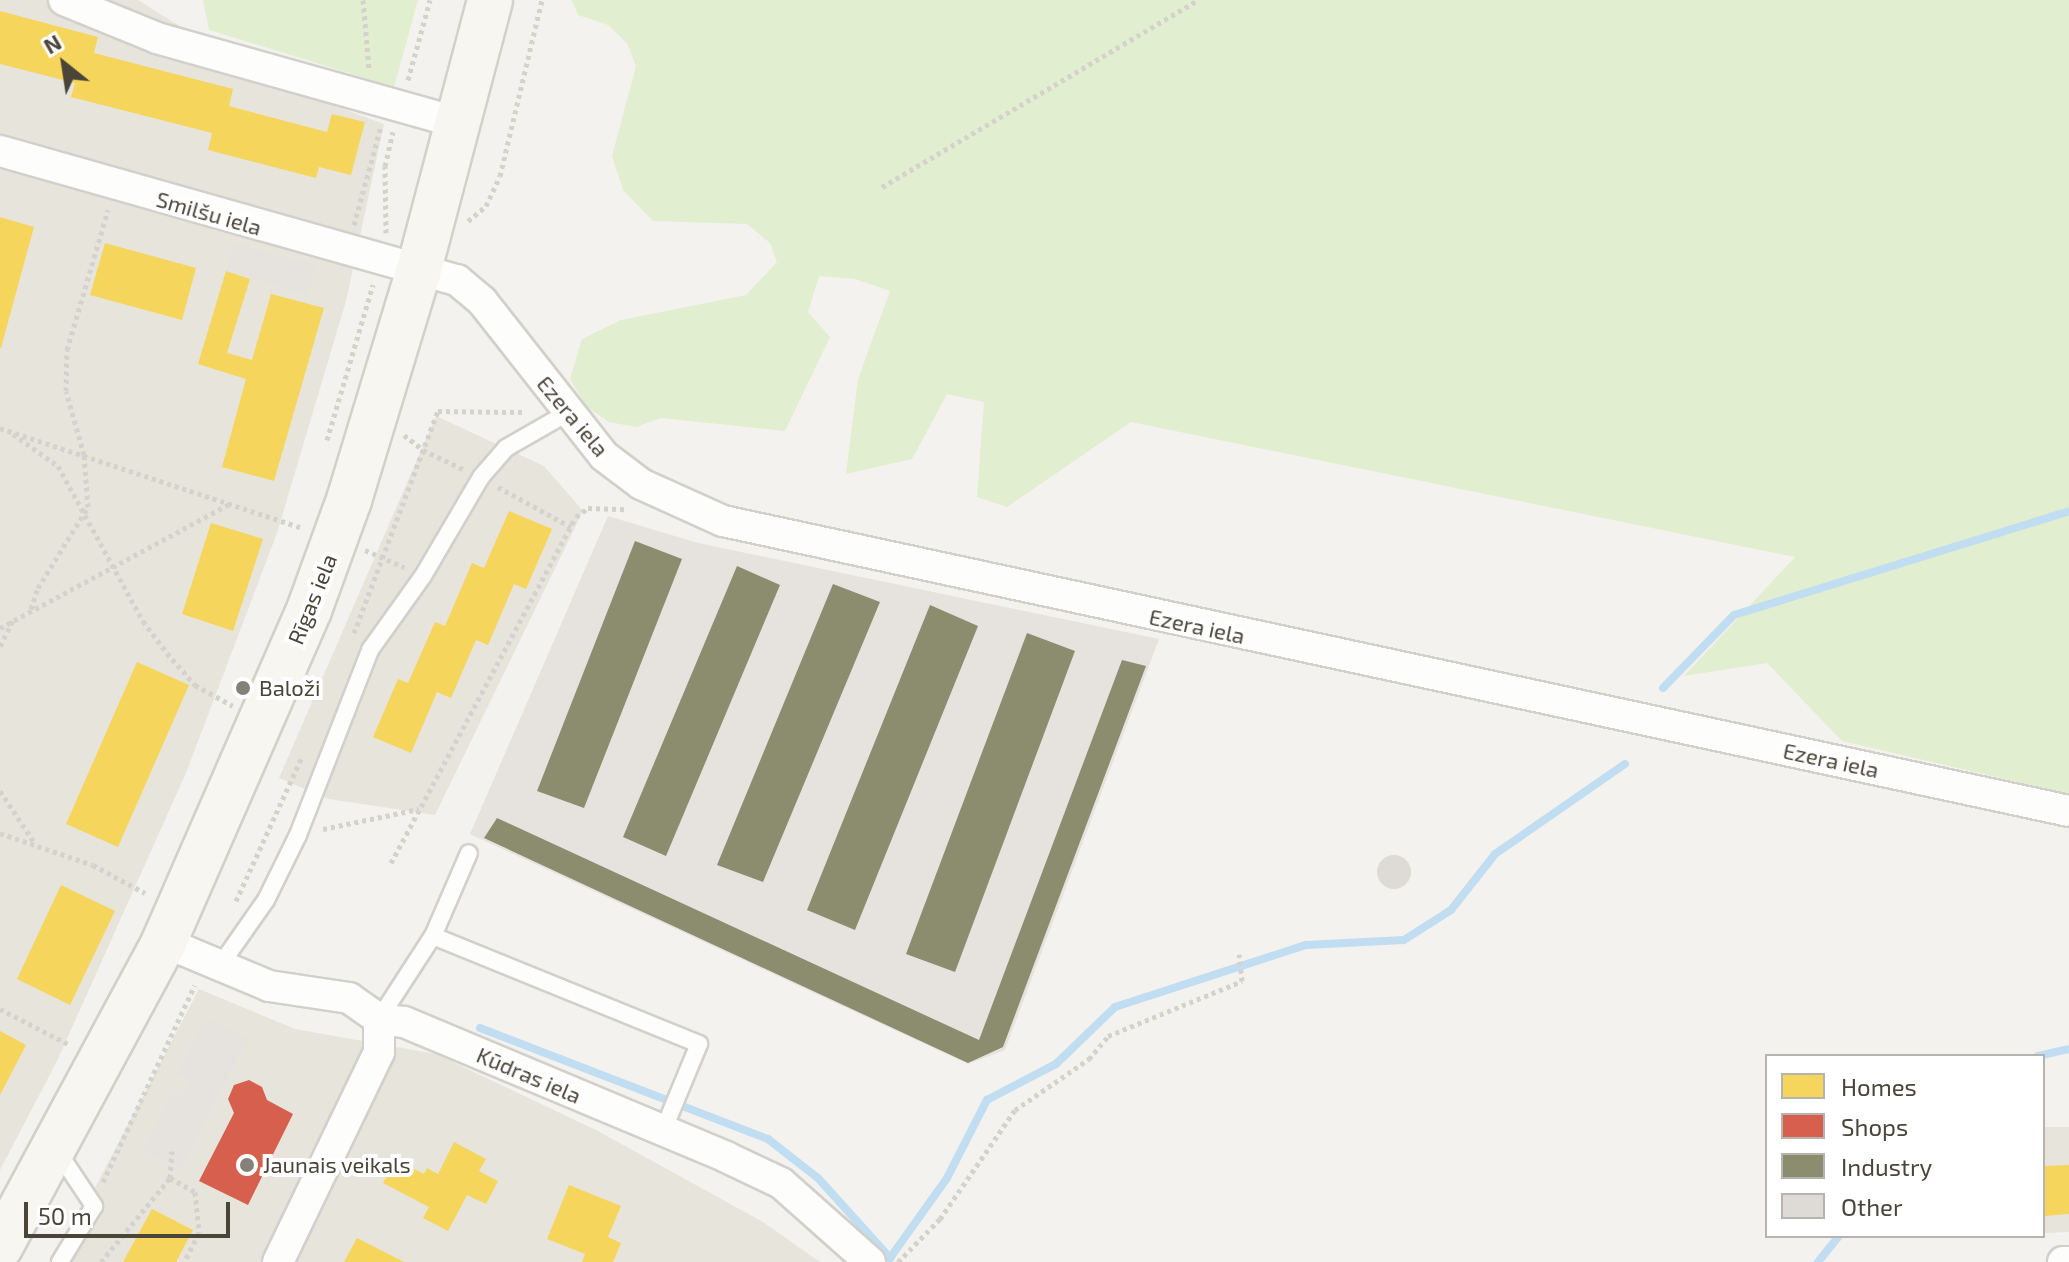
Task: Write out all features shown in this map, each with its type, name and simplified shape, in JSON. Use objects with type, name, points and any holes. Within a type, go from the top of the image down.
[{"type":"main road","name":"Rīgas iela","points":[[0,1247],[164,942],[332,550],[408,262],[460,123],[490,0]]},
{"type":"street","points":[[64,0],[157,38],[460,123]]},
{"type":"street","name":"Smilšu iela","points":[[0,151],[347,253],[408,262]]},
{"type":"street","name":"Ezera iela","points":[[408,262],[457,280],[482,301],[554,412],[604,456],[641,484],[723,521],[2069,811]]},
{"type":"street","name":"Kūdras iela","points":[[164,942],[269,986],[349,998],[379,1019],[404,1022],[781,1183],[870,1262]]},
{"type":"street","points":[[278,1262],[379,1052],[379,1019]]},
{"type":"street","points":[[2063,1262],[2069,1262]]},
{"type":"lane","points":[[213,964],[266,900],[298,835],[370,650],[423,576],[481,477],[506,448],[554,412]]},
{"type":"lane","points":[[379,1019],[433,936],[469,853]]},
{"type":"lane","points":[[433,936],[699,1044],[663,1131]]},
{"type":"lane","points":[[54,1147],[94,1206],[60,1262]]},
{"type":"path","points":[[347,253],[380,103],[363,0]]},
{"type":"path","points":[[323,454],[408,262],[486,206],[495,186],[542,0]]},
{"type":"path","points":[[882,187],[1198,0]]},
{"type":"path","points":[[31,609],[38,588],[86,510],[90,487],[66,391],[67,350],[117,186]]},
{"type":"path","points":[[352,638],[438,411],[554,412]]},
{"type":"path","points":[[0,428],[302,527]]},
{"type":"path","points":[[9,431],[58,466],[86,510],[143,621],[167,653],[195,685],[235,707]]},
{"type":"path","points":[[0,628],[113,563],[231,503]]},
{"type":"path","points":[[391,863],[576,517],[588,508],[630,510]]},
{"type":"path","points":[[297,542],[306,513]]},
{"type":"path","points":[[0,646],[14,619]]},
{"type":"path","points":[[229,720],[239,698]]},
{"type":"path","points":[[234,906],[304,752]]},
{"type":"path","points":[[0,791],[35,843]]},
{"type":"path","points":[[298,835],[420,809]]},
{"type":"path","points":[[0,833],[35,843],[145,893]]},
{"type":"path","points":[[139,907],[152,880]]},
{"type":"path","points":[[898,1262],[940,1219],[1015,1110],[1089,1059],[1108,1036],[1242,981],[1239,954]]},
{"type":"path","points":[[94,1206],[213,964]]},
{"type":"path","points":[[0,1009],[71,1045]]},
{"type":"path","points":[[64,1059],[77,1032]]},
{"type":"path","points":[[101,1262],[170,1178],[172,1151]]},
{"type":"path","points":[[170,1178],[195,1192],[199,1233],[184,1262]]},
{"type":"shaded area","points":[[0,0],[138,0],[266,80],[384,124],[346,301],[277,533],[186,773],[57,1061],[0,1170]]},
{"type":"shaded area","points":[[234,243],[317,266],[306,295],[226,271]]},
{"type":"shaded area","points":[[436,416],[544,466],[583,511],[435,815],[329,799],[279,778]]},
{"type":"shaded area","points":[[608,516],[698,543],[1159,639],[1005,1050],[968,1064],[470,834]]},
{"type":"shaded area","points":[[199,989],[295,1029],[436,1054],[598,1131],[763,1222],[820,1262],[56,1262]]},
{"type":"shaded area","points":[[206,1017],[249,1038],[181,1170],[143,1151],[173,1093],[181,1097],[190,1081],[176,1073]]},
{"type":"shaded area","points":[[2045,1127],[2069,1127],[2069,1232],[2045,1233]]},
{"type":"green space","points":[[203,0],[418,0],[394,87],[209,30]]},
{"type":"green space","points":[[572,0],[2069,0],[2069,794],[1842,741],[1767,663],[1684,676],[1795,557],[1131,422],[1007,507],[977,497],[984,402],[947,394],[912,459],[846,474],[858,379],[890,291],[855,279],[819,276],[808,312],[830,337],[785,431],[661,418],[636,427],[609,422],[587,407],[570,379],[582,339],[621,320],[746,295],[777,262],[770,243],[747,224],[653,221],[623,190],[612,156],[636,66],[627,43],[608,25],[578,15]]},
{"type":"building: Homes","points":[[0,11],[98,37],[94,53],[233,89],[229,106],[327,132],[332,114],[365,122],[351,175],[319,167],[316,178],[208,150],[212,133],[71,97],[75,83],[0,64]]},
{"type":"building: Homes","points":[[0,217],[34,227],[1,348],[0,348]]},
{"type":"building: Homes","points":[[105,243],[196,268],[182,320],[90,295]]},
{"type":"building: Homes","points":[[226,271],[250,279],[227,353],[252,360],[271,294],[324,308],[274,481],[222,467],[246,379],[198,364]]},
{"type":"building: Homes","points":[[509,511],[552,529],[526,589],[514,584],[488,645],[476,640],[451,698],[437,692],[411,753],[373,737],[398,679],[408,683],[435,622],[445,626],[472,563],[484,568]]},
{"type":"building: Homes","points":[[211,523],[263,539],[233,631],[182,614]]},
{"type":"building: Homes","points":[[137,662],[189,685],[118,847],[66,824]]},
{"type":"building: Homes","points":[[61,885],[115,911],[70,1005],[17,979]]},
{"type":"building: Homes","points":[[0,1031],[26,1045],[0,1095]]},
{"type":"building: Homes","points":[[454,1142],[486,1159],[479,1171],[498,1181],[486,1204],[467,1195],[448,1231],[423,1218],[429,1207],[383,1183],[396,1160],[424,1174],[427,1168],[438,1174]]},
{"type":"building: Homes","points":[[2069,1165],[2069,1214],[2045,1216],[2045,1166]]},
{"type":"building: Homes","points":[[569,1185],[621,1206],[608,1237],[621,1243],[613,1262],[582,1262],[585,1254],[547,1239]]},
{"type":"building: Homes","points":[[152,1209],[193,1230],[176,1262],[123,1262]]},
{"type":"building: Homes","points":[[357,1238],[404,1262],[344,1262]]},
{"type":"building: Shops","points":[[249,1080],[262,1087],[267,1100],[293,1114],[248,1205],[199,1181],[234,1113],[228,1099],[234,1085]]},
{"type":"building: Industry","points":[[635,541],[682,559],[584,808],[537,791]]},
{"type":"building: Industry","points":[[737,566],[780,585],[666,856],[623,837]]},
{"type":"building: Industry","points":[[833,584],[880,602],[763,882],[717,865]]},
{"type":"building: Industry","points":[[930,605],[978,626],[855,930],[807,910]]},
{"type":"building: Industry","points":[[1027,633],[1075,651],[955,972],[906,954]]},
{"type":"building: Industry","points":[[1122,660],[1146,666],[1003,1047],[968,1063],[484,838],[497,818],[979,1040]]},
{"type":"building: Other","points":[[1394,855],[1406,860],[1411,872],[1406,884],[1394,889],[1382,884],[1377,872],[1382,860]]},
{"type":"waterway","points":[[1663,688],[1734,615],[2069,511]]},
{"type":"waterway","points":[[480,1028],[768,1139],[818,1178],[890,1258],[947,1178],[987,1100],[1056,1064],[1115,1007],[1306,945],[1404,940],[1451,910],[1495,854],[1625,764]]},
{"type":"waterway","points":[[2045,1054],[2069,1049]]},
{"type":"waterway","points":[[1818,1262],[1837,1238]]},
{"type":"place","name":"Baloži","points":[[243,688]]},
{"type":"place","name":"Jaunais veikals","points":[[247,1165]]}]
